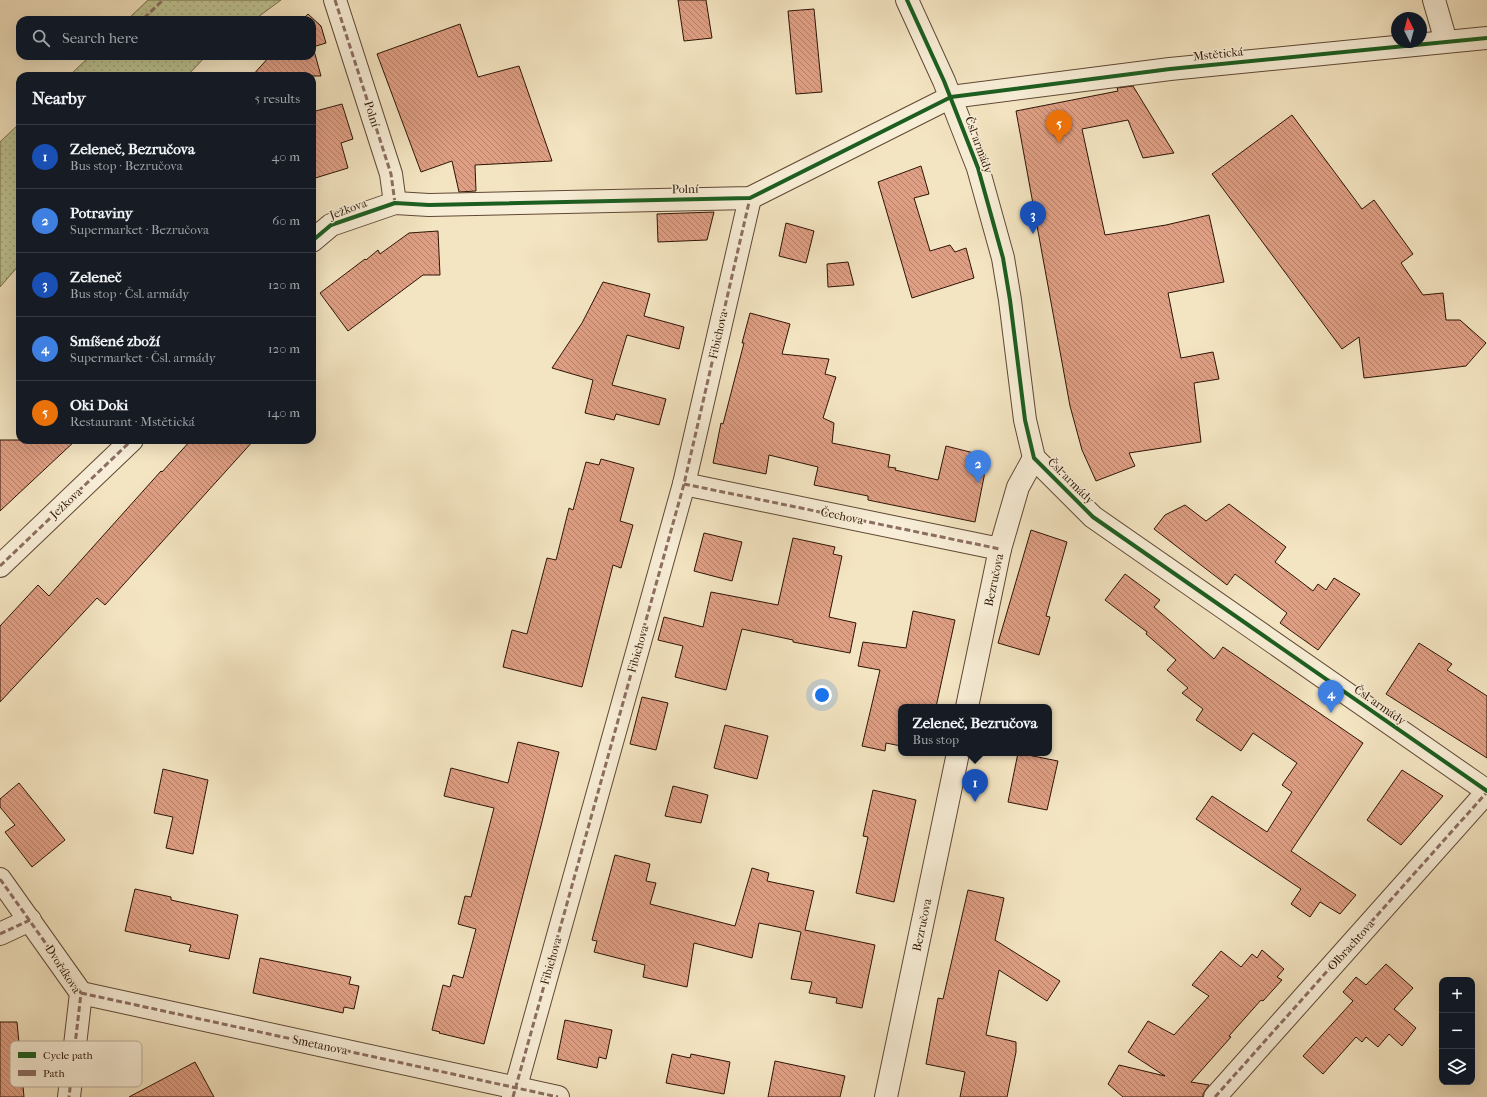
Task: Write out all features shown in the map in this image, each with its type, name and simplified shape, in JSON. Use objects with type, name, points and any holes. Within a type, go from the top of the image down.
[{"type":"street","name":"Polní","points":[[335,0],[391,174],[395,203],[437,205],[750,198],[951,97]]},
{"type":"street","name":"Čsl. armády","points":[[907,0],[951,97],[978,168],[1002,258],[1010,300],[1025,420],[1034,458],[1093,517],[1487,792]]},
{"type":"street","points":[[1434,0],[1443,30],[1444,41]]},
{"type":"street","name":"Mstětická","points":[[951,97],[1170,69],[1487,38]]},
{"type":"street","name":"Fibichova","points":[[514,1092],[684,484],[750,198]]},
{"type":"street","name":"Ježkova","points":[[316,238],[331,225],[395,203]]},
{"type":"street","name":"Ježkova","points":[[0,566],[128,444]]},
{"type":"street","name":"Bezručova","points":[[968,704],[1000,549],[1018,487],[1034,458]]},
{"type":"street","name":"Čechova","points":[[684,484],[1000,549]]},
{"type":"street","name":"Bezručova","points":[[886,1097],[957,756]]},
{"type":"street","name":"Olbrachtova","points":[[1215,1097],[1487,792]]},
{"type":"street","name":"Dvořákova","points":[[0,878],[81,993],[75,1041]]},
{"type":"street","points":[[0,934],[30,920]]},
{"type":"street","name":"Smetanova","points":[[81,993],[514,1092],[558,1097]]},
{"type":"street","name":"Dvořákova","points":[[69,1097],[70,1087]]},
{"type":"green space","points":[[148,0],[281,0],[259,16],[131,16]]},
{"type":"green space","points":[[86,60],[202,60],[191,72],[73,72]]},
{"type":"green space","points":[[16,127],[16,269],[0,287],[0,142]]},
{"type":"building","points":[[678,0],[706,0],[712,38],[684,41]]},
{"type":"building","points":[[814,9],[822,92],[796,94],[788,11]]},
{"type":"building","points":[[316,21],[321,26],[326,43],[316,46]]},
{"type":"building","points":[[460,24],[478,77],[519,66],[552,161],[475,165],[476,191],[459,192],[452,161],[421,172],[377,54]]},
{"type":"building","points":[[316,58],[321,76],[316,76],[316,72],[256,72],[266,60],[316,60]]},
{"type":"building","points":[[1133,86],[1174,153],[1143,158],[1128,120],[1082,129],[1105,235],[1166,225],[1209,215],[1224,282],[1168,293],[1181,358],[1213,352],[1219,379],[1194,383],[1201,442],[1129,453],[1135,466],[1096,481],[1082,450],[1070,406],[1016,111],[1118,91],[1117,88]]},
{"type":"building","points":[[342,104],[353,139],[341,143],[348,168],[316,178],[316,111]]},
{"type":"building","points":[[1292,115],[1362,209],[1374,200],[1413,254],[1401,263],[1423,295],[1443,293],[1446,320],[1460,320],[1486,343],[1466,366],[1364,378],[1359,337],[1342,349],[1212,174]]},
{"type":"building","points":[[921,166],[929,194],[914,198],[930,251],[950,245],[955,252],[966,248],[974,278],[912,298],[878,182]]},
{"type":"building","points":[[714,212],[707,240],[658,242],[657,214]]},
{"type":"building","points":[[786,223],[814,231],[806,263],[779,256]]},
{"type":"building","points":[[438,231],[440,275],[423,275],[348,331],[320,293],[378,250],[380,254],[409,233]]},
{"type":"building","points":[[848,262],[854,285],[828,287],[827,264]]},
{"type":"building","points":[[603,282],[650,294],[644,316],[684,327],[679,349],[627,335],[612,385],[666,399],[659,425],[616,414],[614,420],[585,413],[593,380],[552,368],[582,323]]},
{"type":"building","points":[[750,313],[790,324],[782,354],[829,359],[825,374],[836,377],[823,418],[834,423],[832,443],[890,455],[888,467],[938,480],[946,446],[986,456],[984,477],[975,522],[868,500],[868,496],[814,485],[818,467],[769,455],[766,474],[713,463],[721,423],[723,424],[744,343],[742,343]]},
{"type":"building","points":[[0,440],[16,440],[16,444],[72,444],[0,511]]},
{"type":"building","points":[[187,444],[250,444],[105,605],[97,598],[0,702],[0,626],[38,585],[49,596],[161,471],[162,472]]},
{"type":"building","points":[[601,459],[634,468],[620,521],[633,525],[621,568],[613,565],[582,687],[503,667],[512,630],[527,634],[547,558],[556,560],[569,508],[573,510],[586,462],[599,465]]},
{"type":"building","points":[[1229,504],[1286,547],[1275,562],[1313,591],[1318,584],[1326,590],[1334,578],[1360,594],[1318,650],[1280,623],[1287,613],[1235,574],[1227,585],[1154,529],[1165,515],[1185,505],[1206,521]]},
{"type":"building","points":[[1031,530],[1067,542],[1046,616],[1050,617],[1039,655],[998,643]]},
{"type":"building","points":[[704,533],[742,542],[732,581],[694,571]]},
{"type":"building","points":[[793,538],[835,547],[833,554],[842,556],[829,617],[856,623],[850,653],[793,642],[793,640],[742,629],[726,690],[675,677],[683,646],[658,640],[664,617],[703,627],[711,592],[778,605]]},
{"type":"building","points":[[1125,574],[1160,600],[1154,607],[1214,659],[1223,647],[1363,743],[1291,851],[1356,895],[1340,914],[1320,902],[1310,917],[1291,904],[1301,889],[1196,819],[1212,796],[1267,832],[1292,792],[1282,785],[1297,763],[1253,733],[1241,751],[1196,720],[1203,709],[1182,693],[1188,688],[1167,670],[1176,660],[1146,634],[1147,632],[1105,600]]},
{"type":"building","points":[[913,611],[955,620],[937,704],[898,704],[898,745],[886,743],[885,751],[862,746],[880,670],[858,666],[863,642],[906,648]]},
{"type":"building","points":[[1419,643],[1452,664],[1447,670],[1487,696],[1487,758],[1386,694]]},
{"type":"building","points":[[642,697],[668,703],[656,750],[630,744]]},
{"type":"building","points":[[725,725],[768,736],[757,779],[714,768]]},
{"type":"building","points":[[518,742],[559,752],[484,1044],[432,1030],[443,985],[450,987],[453,975],[463,978],[476,929],[458,924],[465,896],[471,897],[494,808],[444,796],[451,768],[508,783]]},
{"type":"building","points":[[1017,756],[1033,756],[1058,761],[1047,810],[1008,802]]},
{"type":"building","points":[[163,769],[208,780],[193,854],[166,848],[173,817],[154,813]]},
{"type":"building","points":[[1402,770],[1443,796],[1401,845],[1367,820]]},
{"type":"building","points":[[19,783],[65,840],[32,867],[5,832],[15,825],[0,807],[0,799]]},
{"type":"building","points":[[673,786],[708,795],[701,823],[665,816]]},
{"type":"building","points":[[873,790],[916,800],[894,902],[856,893],[868,837],[863,836]]},
{"type":"building","points":[[615,855],[650,864],[646,881],[656,883],[650,904],[735,926],[752,868],[769,873],[767,881],[814,891],[805,930],[875,945],[862,1008],[836,1003],[837,998],[809,993],[812,982],[791,979],[801,932],[759,923],[752,958],[694,943],[687,987],[643,977],[645,965],[594,952],[597,941],[592,940]]},
{"type":"building","points":[[135,889],[171,897],[171,900],[238,915],[229,959],[189,951],[191,945],[125,931]]},
{"type":"building","points":[[968,890],[1004,898],[995,940],[1060,981],[1047,1001],[999,970],[986,1035],[1016,1042],[1016,1052],[1007,1097],[960,1097],[965,1072],[926,1064],[938,998],[943,999]]},
{"type":"building","points":[[1262,950],[1284,969],[1277,977],[1282,980],[1263,1001],[1261,1000],[1229,1036],[1231,1037],[1191,1082],[1209,1085],[1203,1094],[1203,1097],[1123,1097],[1108,1084],[1119,1065],[1165,1076],[1128,1052],[1148,1021],[1174,1035],[1209,996],[1192,985],[1221,951],[1241,967],[1252,954],[1257,958]]},
{"type":"building","points":[[260,958],[351,977],[349,984],[359,986],[354,1009],[344,1007],[343,1013],[253,993]]},
{"type":"building","points":[[1386,964],[1413,988],[1394,1009],[1416,1028],[1402,1046],[1389,1034],[1378,1047],[1366,1037],[1362,1042],[1356,1037],[1323,1074],[1303,1056],[1353,1001],[1343,992],[1356,977],[1366,985]]},
{"type":"building","points":[[565,1020],[612,1030],[606,1059],[599,1057],[597,1068],[557,1059]]},
{"type":"building","points":[[0,1022],[17,1022],[19,1041],[10,1041],[10,1087],[23,1087],[24,1097],[0,1097]]},
{"type":"building","points":[[672,1054],[690,1058],[691,1054],[730,1062],[724,1094],[666,1083]]},
{"type":"building","points":[[775,1061],[845,1076],[840,1097],[768,1097]]},
{"type":"building","points":[[195,1062],[214,1097],[129,1097]]},
{"type":"marked path","points":[[146,16],[163,0]]},
{"type":"marked path","points":[[335,0],[391,174],[395,203]]},
{"type":"marked path","points":[[513,1097],[684,484],[750,198]]},
{"type":"marked path","points":[[0,566],[128,444]]},
{"type":"marked path","points":[[684,484],[1000,549]]},
{"type":"marked path","points":[[1215,1097],[1487,792]]},
{"type":"marked path","points":[[0,879],[81,993],[75,1041]]},
{"type":"marked path","points":[[0,934],[30,920]]},
{"type":"marked path","points":[[81,993],[558,1097]]},
{"type":"marked path","points":[[69,1097],[70,1087]]},
{"type":"cycle path","points":[[907,0],[944,81],[978,168],[1003,258],[1010,300],[1025,420],[1034,458],[1093,517],[1487,791]]},
{"type":"cycle path","points":[[316,238],[331,225],[395,203],[429,205],[750,198],[951,97],[1170,69],[1487,38]]},
{"type":"place","name":"Oki Doki","points":[[1059,143]]},
{"type":"place","name":"Zeleneč","points":[[1033,234]]},
{"type":"place","name":"Potraviny","points":[[978,483]]},
{"type":"place","name":"Smíšené zboží","points":[[1331,713]]},
{"type":"place","name":"Zeleneč, Bezručova","points":[[975,802]]}]
